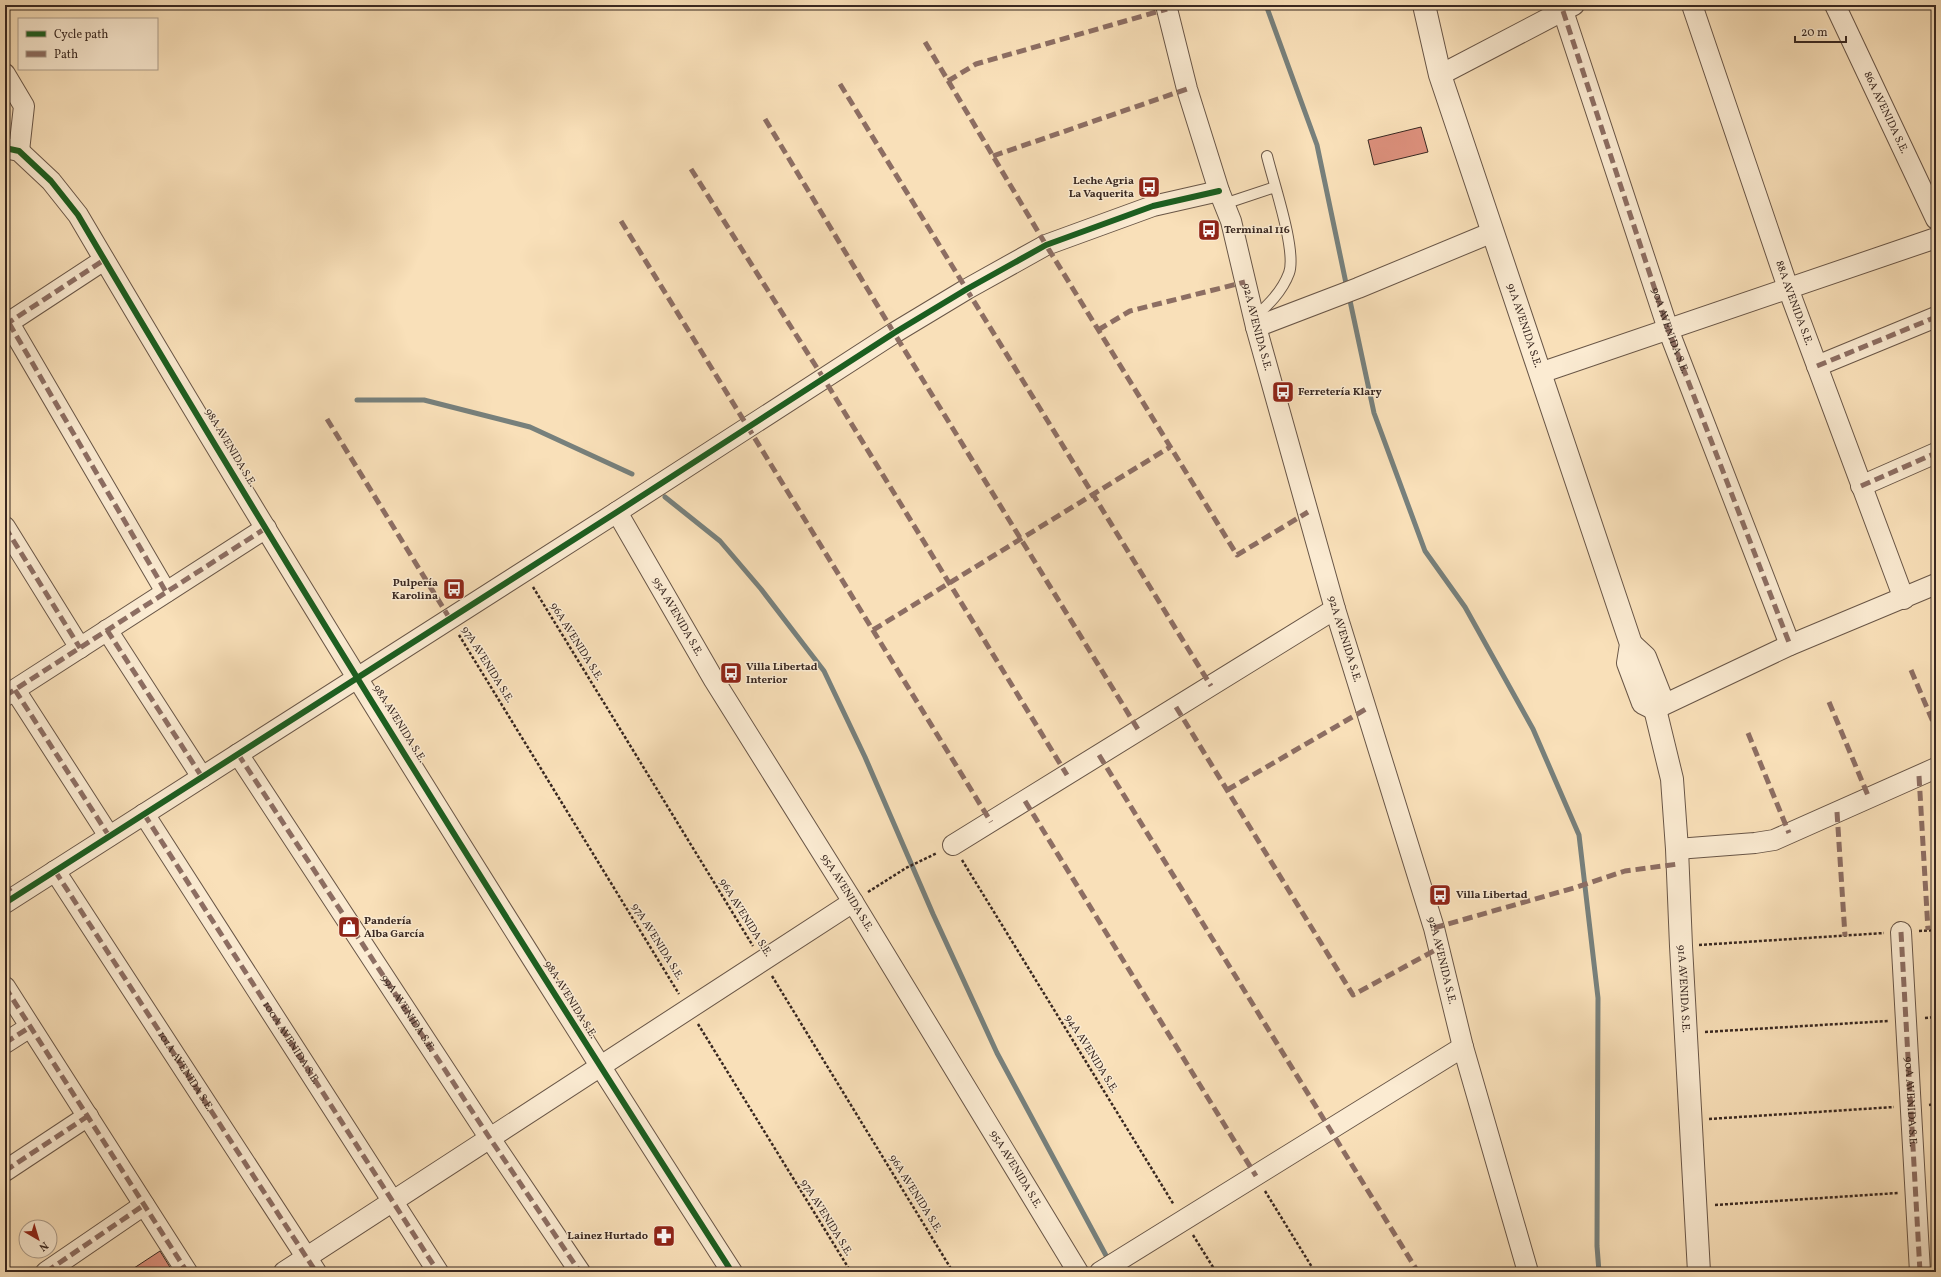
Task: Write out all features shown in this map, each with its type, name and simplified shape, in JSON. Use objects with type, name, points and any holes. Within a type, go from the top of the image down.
[{"type":"street","name":"92A AVENIDA S.E.","points":[[1166,5],[1187,89],[1236,242],[1255,322],[1335,609],[1434,928],[1463,1048],[1528,1272]]},
{"type":"street","name":"91A AVENIDA S.E.","points":[[1424,5],[1440,75],[1631,644],[1645,658],[1660,695],[1655,709],[1672,779],[1677,849],[1681,946],[1700,1272]]},
{"type":"street","name":"88A AVENIDA S.E.","points":[[1692,5],[1788,288],[1904,599]]},
{"type":"street","name":"86A AVENIDA S.E.","points":[[1835,5],[1936,219]]},
{"type":"street","points":[[1440,75],[1569,8]]},
{"type":"street","name":"90A AVENIDA S.E.","points":[[1569,8],[1668,329],[1790,645]]},
{"type":"street","name":"98A AVENIDA S.E.","points":[[5,74],[24,106],[12,149],[51,181],[78,215],[358,678],[599,1066],[732,1272]]},
{"type":"street","points":[[8,894],[55,871],[524,572],[894,333],[966,289],[1046,245],[1153,206],[1222,198]]},
{"type":"street","points":[[1255,322],[1338,296],[1493,232]]},
{"type":"street","points":[[1540,373],[1936,238]]},
{"type":"street","points":[[104,260],[7,324],[166,592]]},
{"type":"street","points":[[1817,366],[1936,317]]},
{"type":"street","points":[[1861,486],[1936,453]]},
{"type":"street","name":"95A AVENIDA S.E.","points":[[617,512],[714,680],[853,902],[1078,1272]]},
{"type":"street","points":[[5,527],[80,648]]},
{"type":"street","points":[[109,836],[10,693],[266,528]]},
{"type":"street","points":[[1655,709],[1790,645],[1904,599],[1936,584]]},
{"type":"street","points":[[953,845],[1335,609]]},
{"type":"street","points":[[107,630],[202,777]]},
{"type":"street","name":"99A AVENIDA S.E.","points":[[238,754],[489,1137],[580,1272]]},
{"type":"street","points":[[1677,849],[1755,843],[1774,840],[1936,768]]},
{"type":"street","name":"100A AVENIDA S.E.","points":[[144,814],[438,1272]]},
{"type":"street","name":"101A AVENIDA S.E.","points":[[55,871],[311,1265]]},
{"type":"street","points":[[284,1272],[311,1265],[392,1200],[853,902]]},
{"type":"street","name":"90A AVENIDA S.E.","points":[[1901,932],[1920,1272]]},
{"type":"street","points":[[5,987],[187,1272]]},
{"type":"street","points":[[5,1043],[30,1026]]},
{"type":"street","points":[[1107,1268],[1463,1048]]},
{"type":"street","points":[[5,1171],[88,1116]]},
{"type":"street","points":[[46,1272],[144,1205]]},
{"type":"lane","points":[[1255,322],[1276,297],[1290,272],[1291,249],[1267,156]]},
{"type":"lane","points":[[1222,198],[1275,187]]},
{"type":"path","points":[[853,902],[906,868],[919,862]]},
{"type":"path","points":[[1681,946],[1936,930]]},
{"type":"path","points":[[1686,1034],[1936,1017]]},
{"type":"path","points":[[1691,1120],[1936,1104]]},
{"type":"path","points":[[1256,1176],[1315,1272]]},
{"type":"path","points":[[1696,1206],[1916,1192]]},
{"type":"building","points":[[1421,127],[1428,152],[1374,165],[1368,140]]},
{"type":"building","points":[[160,1251],[173,1272],[128,1272]]},
{"type":"waterway","points":[[1266,5],[1317,145],[1347,288]]},
{"type":"waterway","points":[[1349,296],[1374,413],[1425,551],[1465,607],[1533,729],[1579,835],[1598,998],[1597,1246],[1599,1272]]},
{"type":"waterway","points":[[357,400],[424,400],[530,427],[632,474]]},
{"type":"waterway","points":[[665,497],[720,541],[761,589],[824,671],[865,757],[933,914],[997,1053],[1109,1261]]},
{"type":"marked path","points":[[948,81],[976,64],[1167,9]]},
{"type":"marked path","points":[[1563,11],[1668,329],[1790,645]]},
{"type":"marked path","points":[[925,42],[1046,245],[1237,555],[1308,512]]},
{"type":"marked path","points":[[840,84],[1211,686]]},
{"type":"marked path","points":[[993,156],[1187,89]]},
{"type":"marked path","points":[[765,119],[894,333],[1139,731]]},
{"type":"marked path","points":[[691,169],[824,379],[1067,775]]},
{"type":"marked path","points":[[621,221],[991,822]]},
{"type":"marked path","points":[[5,325],[104,260]]},
{"type":"marked path","points":[[1098,330],[1130,311],[1245,282]]},
{"type":"marked path","points":[[1817,366],[1936,317]]},
{"type":"marked path","points":[[9,323],[166,592]]},
{"type":"marked path","points":[[327,419],[450,619]]},
{"type":"marked path","points":[[873,630],[1170,447]]},
{"type":"marked path","points":[[1861,486],[1936,453]]},
{"type":"marked path","points":[[5,527],[80,648]]},
{"type":"marked path","points":[[5,696],[266,528]]},
{"type":"marked path","points":[[107,630],[202,777]]},
{"type":"marked path","points":[[1911,670],[1936,729]]},
{"type":"marked path","points":[[15,690],[109,836]]},
{"type":"marked path","points":[[1829,702],[1869,798]]},
{"type":"marked path","points":[[1176,707],[1353,995],[1439,948]]},
{"type":"marked path","points":[[1227,790],[1366,709]]},
{"type":"marked path","points":[[1748,733],[1789,833]]},
{"type":"marked path","points":[[238,754],[489,1137],[580,1272]]},
{"type":"marked path","points":[[1099,755],[1418,1272]]},
{"type":"marked path","points":[[1919,776],[1928,930]]},
{"type":"marked path","points":[[1025,801],[1256,1176]]},
{"type":"marked path","points":[[1837,812],[1845,936]]},
{"type":"marked path","points":[[144,814],[438,1272]]},
{"type":"marked path","points":[[1434,928],[1577,887],[1625,871],[1678,864]]},
{"type":"marked path","points":[[55,871],[316,1272]]},
{"type":"marked path","points":[[5,883],[14,897]]},
{"type":"marked path","points":[[1901,932],[1920,1272]]},
{"type":"marked path","points":[[5,987],[187,1272]]},
{"type":"marked path","points":[[5,1043],[30,1027]]},
{"type":"marked path","points":[[5,1171],[88,1116]]},
{"type":"marked path","points":[[46,1272],[144,1205]]},
{"type":"cycle path","points":[[5,148],[19,151],[51,181],[78,215],[157,349],[318,615],[482,879],[732,1272]]},
{"type":"cycle path","points":[[5,903],[894,333],[967,289],[1046,245],[1153,206],[1219,191]]},
{"type":"place","name":"Leche Agria La Vaquerita","points":[[1149,187]]},
{"type":"place","name":"Terminal 116","points":[[1209,230]]},
{"type":"place","name":"Ferretería Klary","points":[[1283,392]]},
{"type":"place","name":"Pulpería Karolina","points":[[454,589]]},
{"type":"place","name":"Villa Libertad Interior","points":[[731,673]]},
{"type":"place","name":"Villa Libertad","points":[[1440,895]]},
{"type":"place","name":"Pandería Alba García","points":[[349,927]]},
{"type":"place","name":"Lainez Hurtado","points":[[664,1236]]}]
